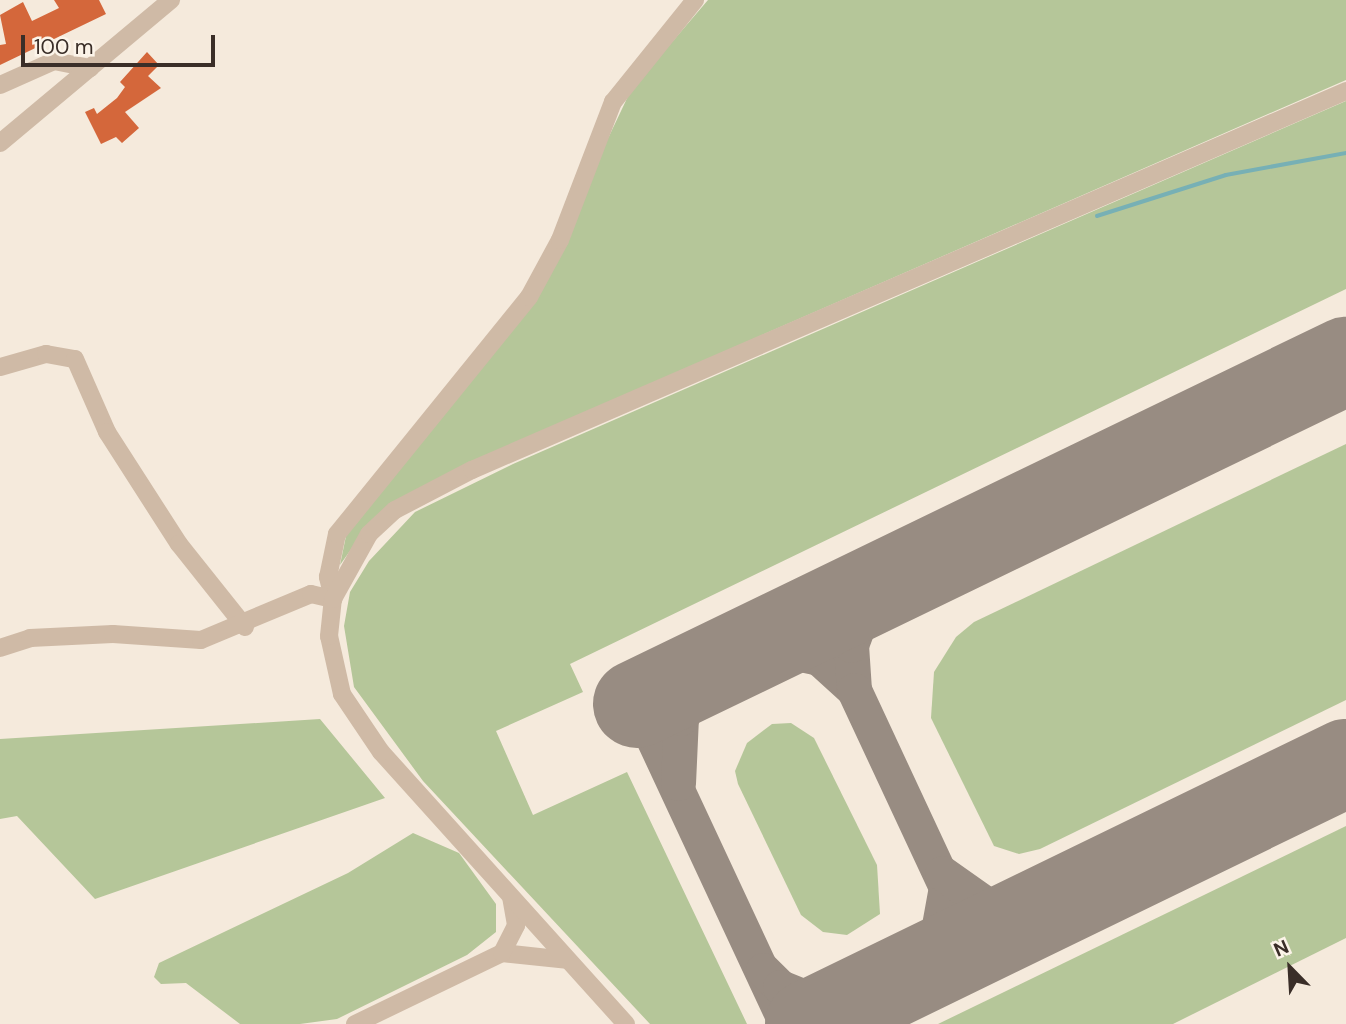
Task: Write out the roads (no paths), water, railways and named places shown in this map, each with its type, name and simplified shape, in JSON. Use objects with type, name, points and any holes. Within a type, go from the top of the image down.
[{"type":"street","points":[[626,1024],[381,752],[342,694],[329,636],[333,599],[328,577],[337,534],[529,297],[559,240],[613,102],[695,0]]},
{"type":"street","points":[[0,143],[90,68],[158,4]]},
{"type":"street","points":[[0,85],[54,61],[90,68]]},
{"type":"street","points":[[333,599],[369,534],[425,492],[1346,91]]},
{"type":"street","points":[[0,367],[46,355],[75,359],[107,432],[179,544],[245,627]]},
{"type":"street","points":[[0,648],[30,638],[113,634],[201,640],[245,627],[298,598],[333,599]]},
{"type":"street","points":[[502,953],[516,925],[511,898]]},
{"type":"street","points":[[355,1024],[502,953],[567,960]]},
{"type":"waterway","points":[[1097,216],[1226,175],[1346,153]]}]
